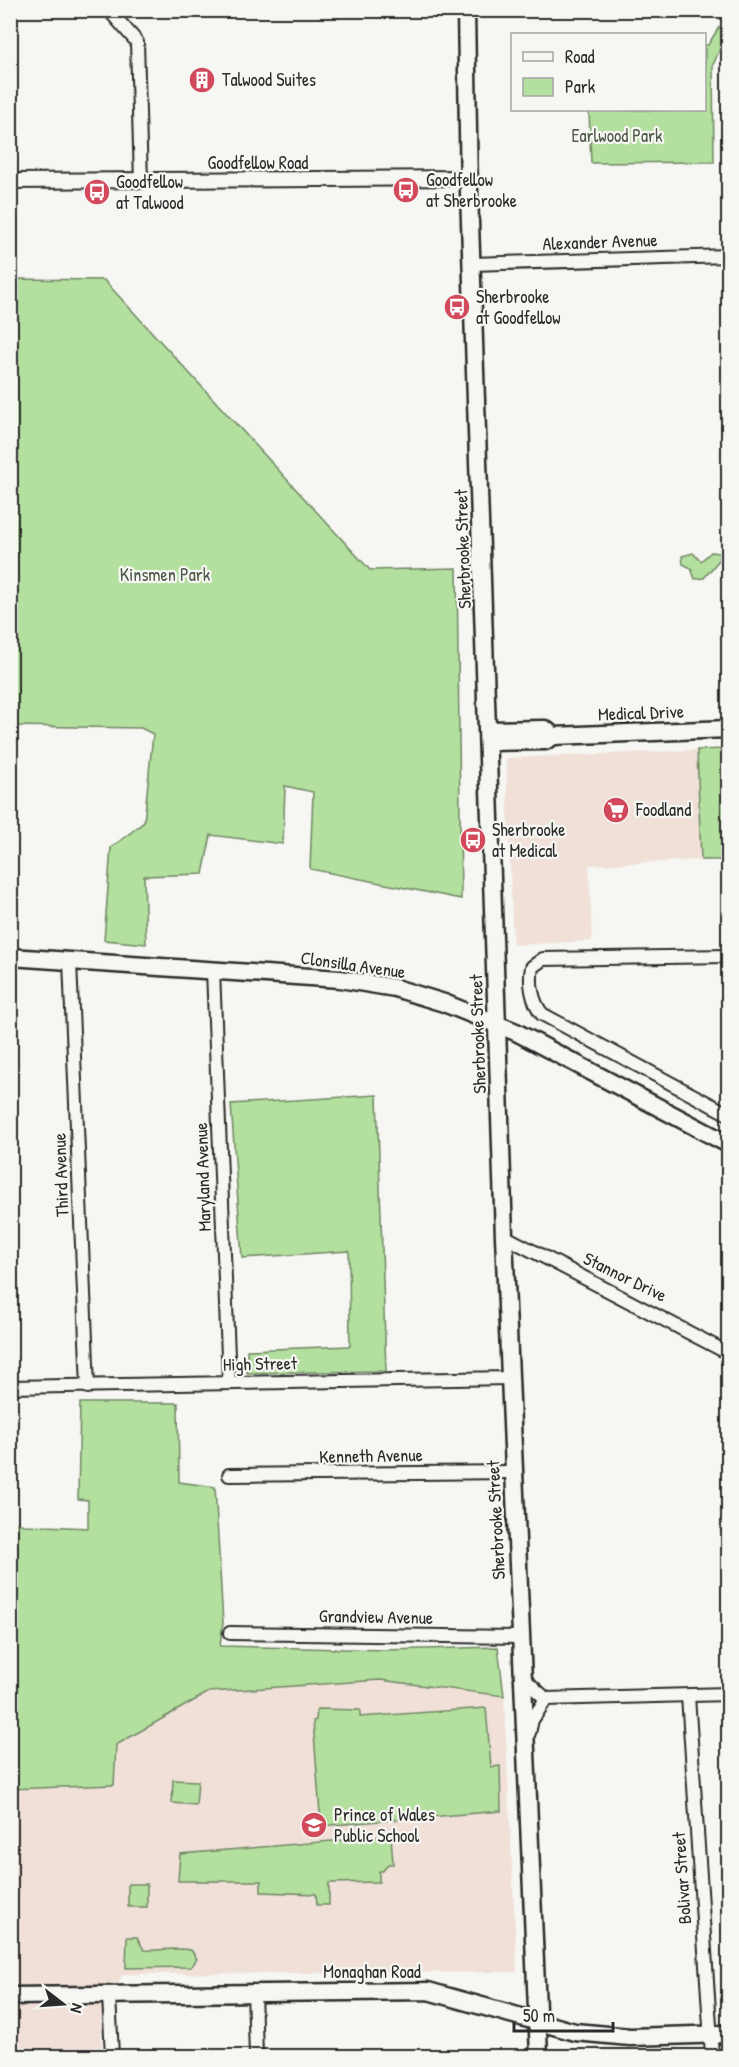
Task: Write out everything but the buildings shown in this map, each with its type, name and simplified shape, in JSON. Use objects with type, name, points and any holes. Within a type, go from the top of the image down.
[{"type":"main road","name":"Sherbrooke Street","points":[[466,10],[469,178],[509,1378],[539,2056]]},
{"type":"main road","name":"Medical Drive","points":[[488,736],[545,729],[554,736],[729,729]]},
{"type":"main road","name":"Clonsilla Avenue","points":[[10,957],[340,979],[394,988],[497,1024],[729,1144]]},
{"type":"main road","name":"Monaghan Road","points":[[10,1996],[429,1990],[575,2032],[630,2037],[729,2034]]},
{"type":"street","points":[[110,10],[136,42],[141,182]]},
{"type":"street","name":"Goodfellow Road","points":[[10,181],[141,182],[469,178]]},
{"type":"street","name":"Alexander Avenue","points":[[473,264],[729,256]]},
{"type":"street","points":[[729,956],[543,959],[532,967],[530,983],[537,1008],[542,1014],[729,1114]]},
{"type":"street","name":"Third Avenue","points":[[70,962],[88,1387]]},
{"type":"street","name":"Maryland Avenue","points":[[213,970],[229,1382]]},
{"type":"street","name":"Stannor Drive","points":[[504,1236],[729,1353]]},
{"type":"street","name":"High Street","points":[[10,1388],[509,1378]]},
{"type":"street","name":"Kenneth Avenue","points":[[229,1475],[513,1472]]},
{"type":"street","name":"Grandview Avenue","points":[[230,1634],[521,1637]]},
{"type":"street","points":[[522,1677],[546,1699],[729,1694]]},
{"type":"street","name":"Bolivar Street","points":[[688,1696],[712,2056]]},
{"type":"street","points":[[526,1743],[532,1720],[546,1699]]},
{"type":"street","points":[[254,1992],[256,2056]]},
{"type":"street","points":[[109,1995],[112,2056]]},
{"type":"shaded area","points":[[697,750],[701,860],[589,865],[592,941],[513,945],[506,758]]},
{"type":"shaded area","name":"Prince of Wales Public School","points":[[380,1680],[504,1696],[517,1972],[123,1974],[101,2017],[102,2056],[11,2056],[10,1789],[114,1785],[116,1745],[209,1692]]},
{"type":"green space","name":"Earlwood Park","points":[[719,27],[727,33],[713,65],[714,162],[591,163],[589,111],[706,111],[706,45]]},
{"type":"green space","name":"Kinsmen Park","points":[[11,279],[104,280],[370,570],[457,568],[461,899],[310,869],[313,792],[285,786],[283,844],[211,835],[203,874],[144,876],[146,944],[104,940],[111,848],[144,822],[153,734],[141,728],[11,726]]},
{"type":"green space","points":[[711,552],[719,553],[719,560],[704,578],[695,579],[691,568],[683,564],[682,556],[693,553],[701,561]]},
{"type":"green space","points":[[728,749],[728,860],[701,860],[697,750]]},
{"type":"green space","points":[[377,1095],[386,1371],[247,1373],[247,1350],[350,1346],[349,1251],[242,1258],[231,1104]]},
{"type":"green space","points":[[80,1403],[178,1403],[179,1482],[215,1487],[223,1623],[220,1646],[386,1650],[498,1647],[504,1696],[380,1680],[209,1692],[116,1745],[114,1785],[11,1789],[11,1521],[24,1525],[88,1528],[88,1500],[78,1499]]},
{"type":"green space","points":[[486,1708],[491,1767],[500,1766],[501,1811],[321,1826],[313,1721],[316,1720],[317,1709],[360,1710],[360,1717]]},
{"type":"green space","points":[[173,1780],[198,1781],[196,1805],[172,1803]]},
{"type":"green space","points":[[391,1836],[393,1864],[388,1864],[383,1871],[379,1871],[379,1882],[329,1883],[329,1905],[317,1905],[316,1894],[261,1892],[261,1881],[178,1881],[180,1854]]},
{"type":"green space","points":[[128,1884],[147,1884],[147,1907],[128,1907]]},
{"type":"green space","points":[[127,1937],[137,1937],[144,1950],[191,1950],[197,1959],[191,1967],[126,1968]]},
{"type":"place","name":"Talwood Suites","points":[[202,80]]},
{"type":"place","name":"Goodfellow at Sherbrooke","points":[[406,190]]},
{"type":"place","name":"Goodfellow at Talwood","points":[[97,192]]},
{"type":"place","name":"Sherbrooke at Goodfellow","points":[[457,307]]},
{"type":"place","name":"Foodland","points":[[616,810]]},
{"type":"place","name":"Sherbrooke at Medical","points":[[473,840]]},
{"type":"place","name":"Prince of Wales Public School","points":[[314,1825]]}]
